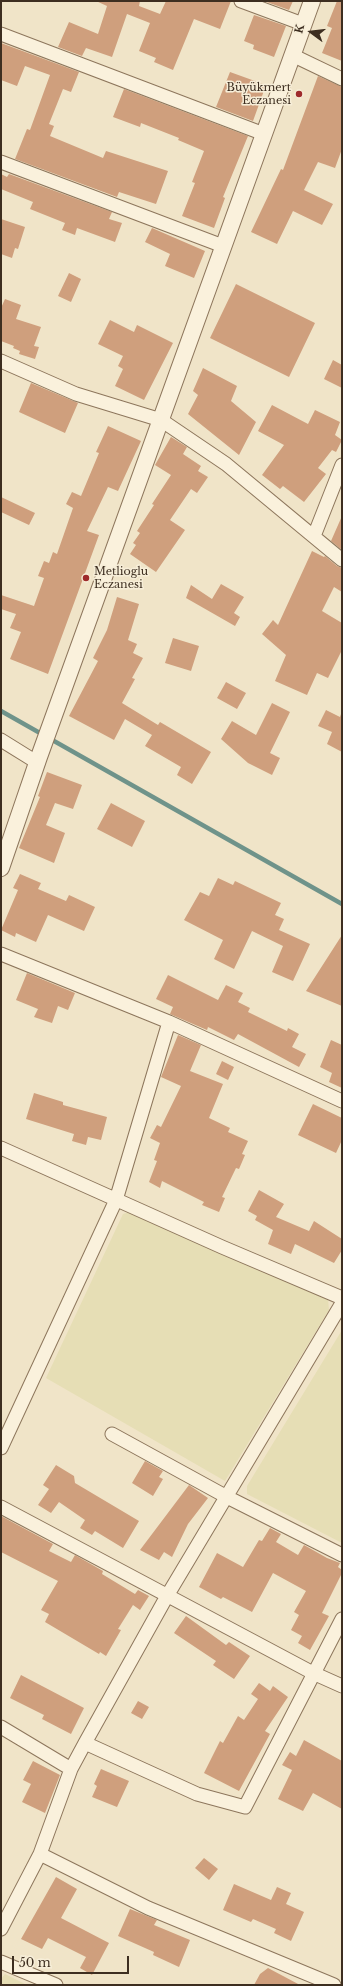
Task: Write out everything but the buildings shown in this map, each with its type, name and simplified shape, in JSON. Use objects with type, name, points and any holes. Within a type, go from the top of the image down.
[{"type":"street","points":[[241,1],[304,24]]},
{"type":"street","points":[[1,868],[38,760],[312,1]]},
{"type":"street","points":[[1,34],[264,134]]},
{"type":"street","points":[[292,55],[342,79]]},
{"type":"street","points":[[1,162],[223,246]]},
{"type":"street","points":[[1,361],[76,394],[161,420],[226,464],[342,560]]},
{"type":"street","points":[[314,536],[342,465]]},
{"type":"street","points":[[1,740],[38,760]]},
{"type":"street","points":[[1,954],[168,1022],[342,1101]]},
{"type":"street","points":[[1,1448],[116,1200],[168,1022]]},
{"type":"street","points":[[1,1148],[222,1247],[342,1298]]},
{"type":"street","points":[[1,1929],[40,1854],[72,1769],[85,1743],[167,1596],[342,1303]]},
{"type":"street","points":[[112,1434],[227,1497],[342,1555]]},
{"type":"street","points":[[1,1507],[313,1673],[342,1686]]},
{"type":"street","points":[[85,1743],[197,1794],[245,1807],[342,1619]]},
{"type":"street","points":[[1,1727],[72,1769]]},
{"type":"street","points":[[40,1854],[148,1908],[334,1985]]},
{"type":"street","points":[[1,1962],[56,1985]]},
{"type":"shaded area","points":[[130,1212],[328,1299],[329,1310],[225,1481],[46,1378],[123,1214]]},
{"type":"shaded area","points":[[342,1330],[342,1543],[247,1494],[247,1486]]},
{"type":"shaded area","points":[[5,1974],[27,1985],[1,1985],[1,1979]]},
{"type":"waterway","points":[[1,711],[342,904]]},
{"type":"place","name":"Büyükmert Eczanesi","points":[[299,94]]},
{"type":"place","name":"Metlioglu Eczanesi","points":[[86,578]]}]
